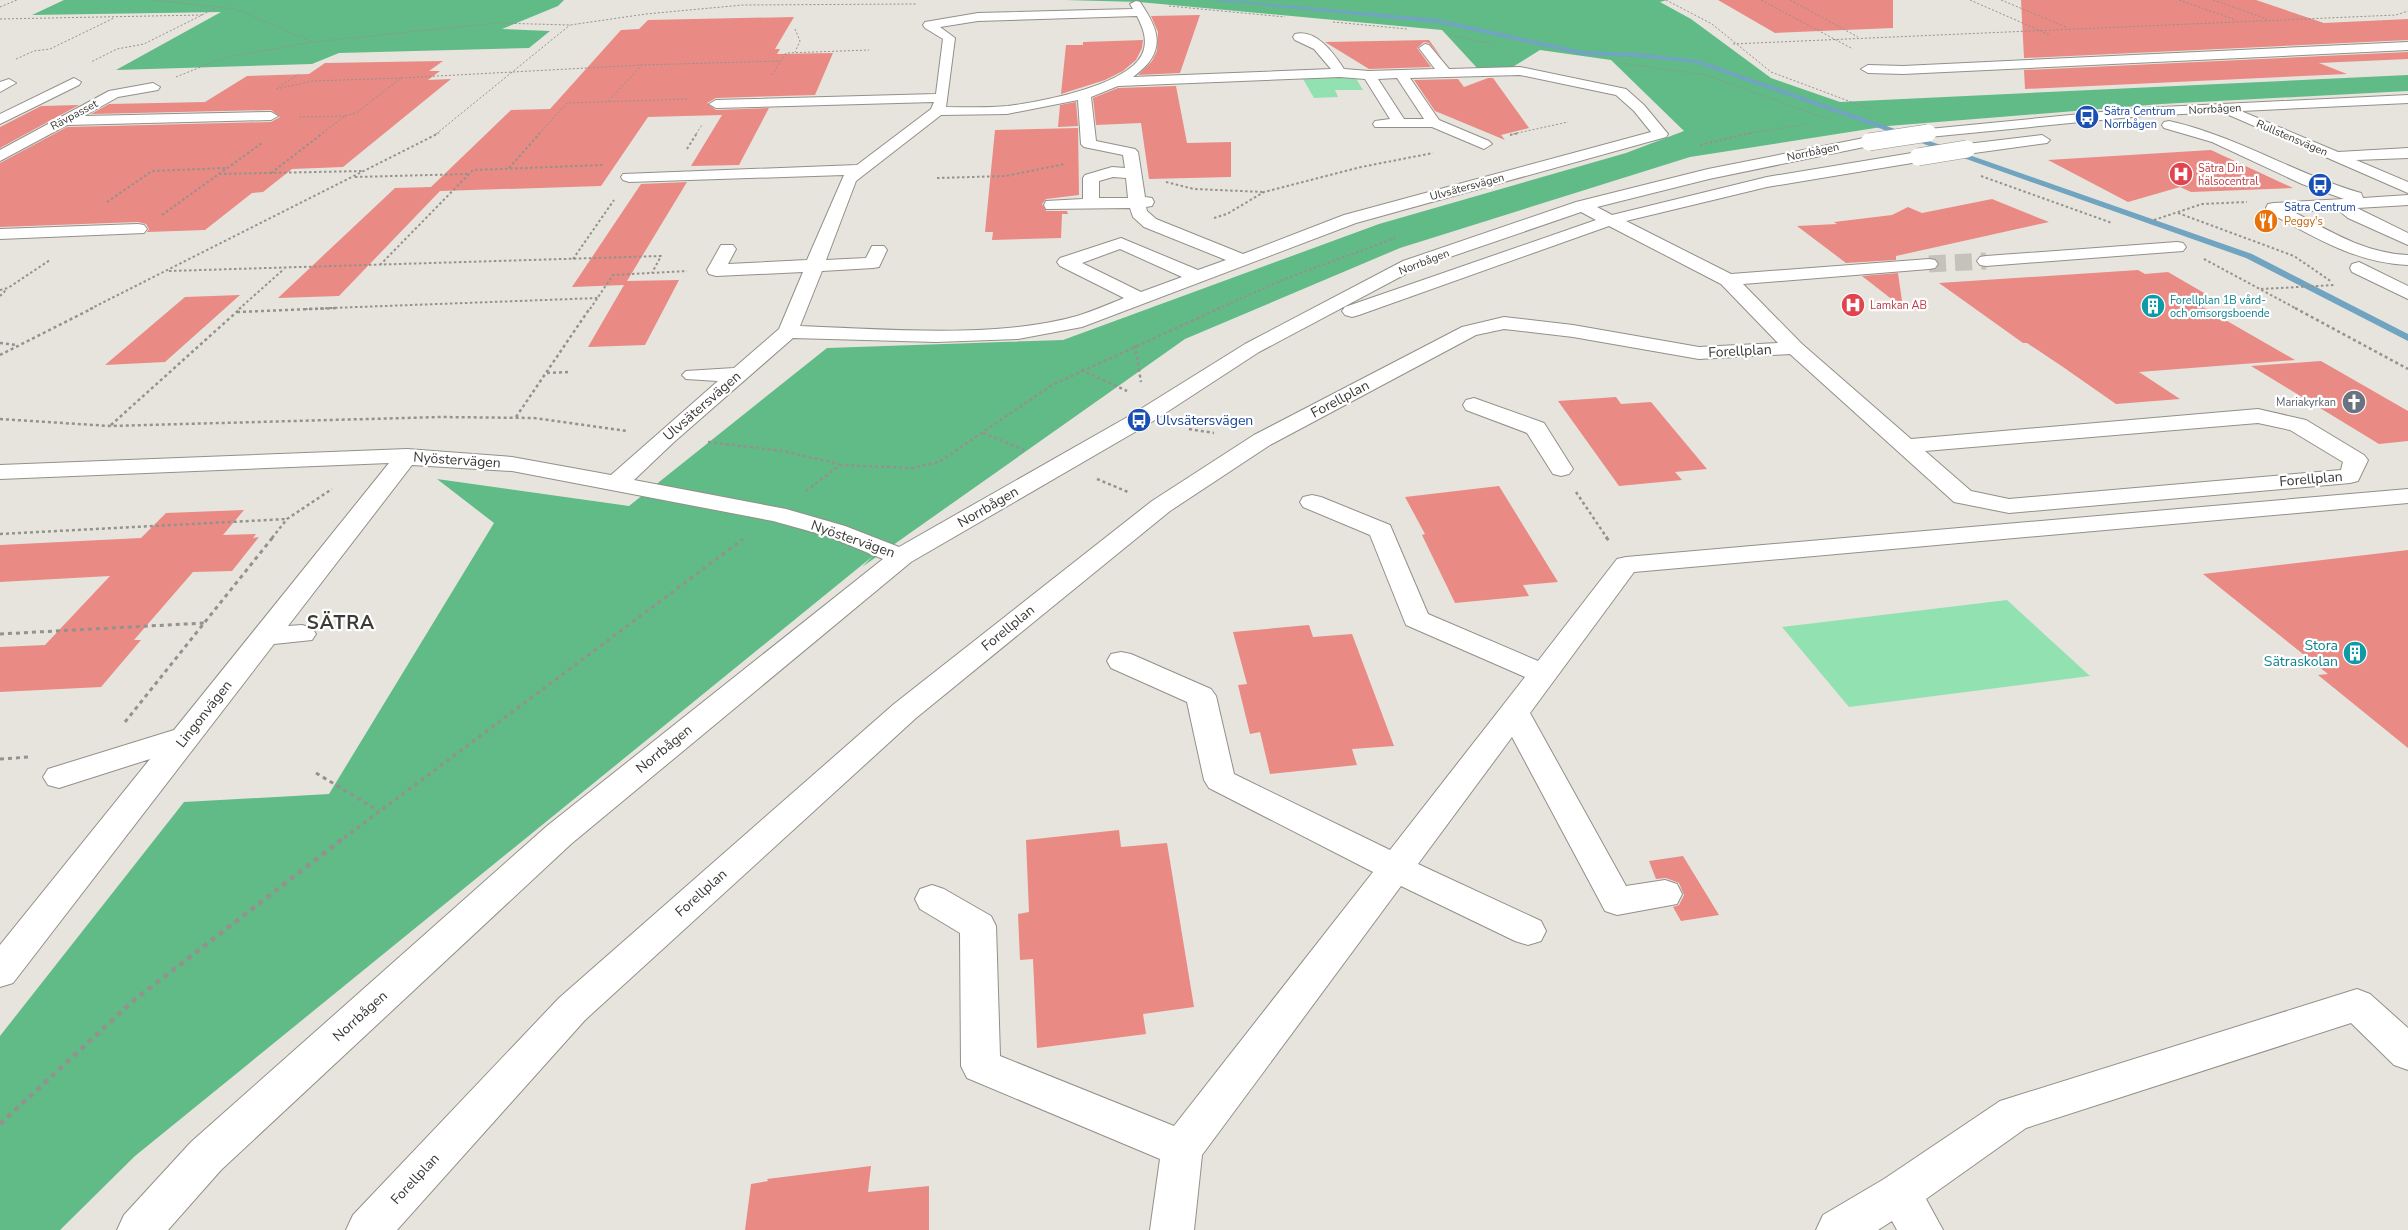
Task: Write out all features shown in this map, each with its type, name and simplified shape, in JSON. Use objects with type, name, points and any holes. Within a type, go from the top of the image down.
[{"type":"street","points":[[716,104],[847,105],[881,97],[940,105],[1005,110],[1051,103],[1084,95],[1117,82],[1135,71],[1150,54],[1151,39],[1147,23],[1139,8],[978,16],[930,25],[949,38],[940,105]]},
{"type":"street","points":[[1299,37],[1316,42],[1324,49],[1340,73]]},
{"type":"street","points":[[1868,69],[1898,70],[2408,46]]},
{"type":"street","points":[[1425,48],[1445,73]]},
{"type":"street","points":[[2330,50],[2366,63]]},
{"type":"street","points":[[2156,58],[2171,64]]},
{"type":"street","points":[[2004,65],[2018,72]]},
{"type":"street","points":[[1898,70],[1916,77]]},
{"type":"street","name":"Ulvsätersvägen","points":[[788,332],[936,336],[1018,333],[1082,321],[1350,219],[1660,134],[1639,108],[1621,92],[1520,71],[1445,73]]},
{"type":"street","points":[[1117,82],[1340,73],[1369,75],[1445,73]]},
{"type":"street","points":[[1401,74],[1434,123]]},
{"type":"street","points":[[1369,75],[1400,124]]},
{"type":"street","points":[[0,120],[74,82]]},
{"type":"street","name":"Rävpasset","points":[[0,156],[114,94],[153,87]]},
{"type":"street","points":[[1084,95],[1089,144],[1130,152],[1142,202],[1139,213],[1150,222],[1172,232],[1243,260]]},
{"type":"street","name":"Norrbågen","points":[[139,1230],[206,1156],[559,834],[902,556],[1139,420],[1252,348],[1409,265],[1582,206],[1708,174],[1868,142],[1929,133],[2115,115],[2408,99]]},
{"type":"street","name":"Ulvsätersvägen","points":[[618,482],[788,332],[849,179],[940,105]]},
{"type":"street","name":"Rullstensvägen","points":[[2222,108],[2408,188]]},
{"type":"street","name":"Norrbågen","points":[[2150,127],[2408,112]]},
{"type":"street","points":[[0,120],[69,118],[113,120],[271,116]]},
{"type":"street","points":[[2244,150],[2250,120]]},
{"type":"street","points":[[1380,124],[1434,123],[1482,143]]},
{"type":"street","points":[[2169,125],[2210,134],[2336,192],[2378,202]]},
{"type":"street","name":"Norrbågen","points":[[1252,348],[1480,265],[1611,220],[1767,182],[1918,157],[2060,137]]},
{"type":"street","name":"Rullstensvägen","points":[[2335,156],[2379,157],[2407,152]]},
{"type":"street","points":[[629,177],[762,176],[811,166],[860,170]]},
{"type":"street","points":[[1091,203],[1091,178],[1112,172],[1134,174]]},
{"type":"street","points":[[2274,208],[2408,200]]},
{"type":"street","points":[[1052,205],[1142,202]]},
{"type":"street","points":[[2340,203],[2354,214],[2408,240]]},
{"type":"street","name":"Forellplan","points":[[1582,206],[1728,280],[1795,348],[1962,497],[2008,506],[2350,476],[2356,460],[2298,425],[2258,416],[1906,446]]},
{"type":"street","points":[[2274,208],[2362,253],[2382,260],[2408,260]]},
{"type":"street","points":[[0,234],[138,230]]},
{"type":"street","points":[[1140,299],[1066,262],[1121,243],[1198,277]]},
{"type":"street","points":[[1986,260],[2177,247]]},
{"type":"street","points":[[726,249],[716,270],[873,263],[878,250]]},
{"type":"street","points":[[1728,280],[1930,264]]},
{"type":"street","points":[[2358,268],[2408,293]]},
{"type":"street","name":"Forellplan","points":[[368,1230],[572,1009],[905,711],[1161,506],[1262,440],[1469,331],[1504,323],[1573,331],[1699,353],[1795,348]]},
{"type":"street","points":[[693,375],[740,374]]},
{"type":"street","points":[[1474,405],[1536,428],[1561,469]]},
{"type":"street","name":"Nyöstervägen","points":[[0,472],[394,456],[512,464],[618,482],[777,514],[836,531],[880,550],[902,556]]},
{"type":"street","name":"Lingonvägen","points":[[0,972],[265,636],[394,456]]},
{"type":"street","points":[[1172,1230],[1182,1149],[1626,565],[2408,496]]},
{"type":"street","points":[[1312,502],[1382,530],[1416,619],[1543,674]]},
{"type":"street","points":[[265,636],[302,634]]},
{"type":"street","points":[[1121,661],[1201,696],[1220,780],[1395,868],[1528,931]]},
{"type":"street","points":[[1514,712],[1617,901],[1665,894]]},
{"type":"street","points":[[59,777],[185,737]]},
{"type":"street","points":[[932,899],[978,926],[981,1066],[1182,1149]]},
{"type":"street","points":[[1838,1230],[1899,1193],[2014,1114],[2357,1005],[2408,1052]]},
{"type":"street","points":[[1899,1193],[1921,1230]]},
{"type":"path","points":[[0,7],[17,0]]},
{"type":"path","points":[[155,0],[236,9],[312,42]]},
{"type":"path","points":[[1666,0],[1712,24],[1733,44],[1772,72],[1874,110]]},
{"type":"path","points":[[1761,0],[1898,70]]},
{"type":"path","points":[[1790,0],[1859,37]]},
{"type":"path","points":[[1970,0],[2108,60]]},
{"type":"path","points":[[2001,0],[2069,28]]},
{"type":"path","points":[[2213,0],[2270,20]]},
{"type":"path","points":[[153,87],[223,58],[312,42],[497,23],[570,25],[656,12],[743,5],[922,4]]},
{"type":"path","points":[[85,66],[117,49],[144,44],[217,7]]},
{"type":"path","points":[[1733,44],[2396,14],[2408,10]]},
{"type":"path","points":[[0,19],[202,15]]},
{"type":"path","points":[[8,63],[34,51],[50,48],[116,17]]},
{"type":"path","points":[[0,355],[441,132],[510,72],[570,25]]},
{"type":"path","points":[[795,28],[800,42],[795,52]]},
{"type":"path","points":[[786,53],[869,50]]},
{"type":"path","points":[[274,90],[313,81],[401,78],[580,67],[781,61]]},
{"type":"path","points":[[608,101],[642,66]]},
{"type":"path","points":[[271,116],[345,116],[356,113],[401,78]]},
{"type":"path","points":[[508,168],[567,103],[720,98],[671,176]]},
{"type":"path","points":[[270,173],[345,116]]},
{"type":"path","points":[[1172,232],[1227,214],[1264,192],[1361,167],[1482,143],[1568,122]]},
{"type":"path","points":[[138,230],[150,224],[266,140]]},
{"type":"path","points":[[937,178],[1006,176],[1044,170],[1084,158],[1089,144]]},
{"type":"path","points":[[380,266],[473,170],[638,164],[573,259]]},
{"type":"path","points":[[64,232],[152,171],[227,168]]},
{"type":"path","points":[[218,174],[364,171]]},
{"type":"path","points":[[352,177],[468,174]]},
{"type":"path","points":[[1134,174],[1194,189],[1264,192]]},
{"type":"path","points":[[2160,218],[2202,204],[2248,202],[2274,208]]},
{"type":"path","points":[[2178,213],[2294,256],[2336,285],[2260,289]]},
{"type":"path","points":[[166,271],[285,269],[661,256],[652,273]]},
{"type":"path","points":[[110,426],[285,269]]},
{"type":"path","points":[[516,418],[614,275],[716,270]]},
{"type":"path","points":[[0,296],[8,288]]},
{"type":"path","points":[[237,312],[598,298]]},
{"type":"path","points":[[0,343],[18,345]]},
{"type":"path","points":[[1135,345],[1142,390]]},
{"type":"path","points":[[1081,370],[1135,395]]},
{"type":"path","points":[[546,373],[570,372]]},
{"type":"path","points":[[124,722],[287,519],[394,456]]},
{"type":"path","points":[[1561,469],[1626,565]]},
{"type":"path","points":[[0,534],[287,519]]},
{"type":"path","points":[[0,634],[205,623]]},
{"type":"path","points":[[316,773],[379,811]]},
{"type":"green space","points":[[64,0],[564,0],[558,6],[502,29],[550,31],[529,48],[339,53],[312,64],[116,70],[221,12],[32,15]]},
{"type":"green space","points":[[1065,0],[1667,0],[1660,2],[1691,19],[1771,78],[1840,102],[2408,75],[2408,91],[2161,104],[1888,126],[1690,157],[1400,248],[1185,339],[862,567],[873,556],[135,1156],[60,1230],[0,1230],[0,1036],[184,802],[329,794],[494,523],[437,479],[629,506],[827,348],[1063,340],[1379,224],[1626,153],[1684,131],[1611,60],[1540,50],[1511,68],[1478,69],[1442,30],[1139,2]]},
{"type":"green space","points":[[1355,77],[1363,90],[1335,90],[1338,97],[1314,98],[1303,79]]},
{"type":"green space","points":[[2007,600],[2090,676],[1849,707],[1782,627]]},
{"type":"building","points":[[1718,0],[1893,0],[1893,28],[1775,33]]},
{"type":"building","points":[[2021,0],[2256,0],[2324,23],[2408,19],[2408,40],[2024,58]]},
{"type":"building","points":[[1200,15],[1180,73],[1138,75],[1152,61],[1157,51],[1158,32],[1151,16]]},
{"type":"building","points":[[794,17],[775,49],[780,49],[777,54],[833,53],[815,95],[716,98],[707,103],[716,110],[769,108],[739,165],[691,166],[722,115],[648,117],[601,186],[440,191],[339,296],[278,298],[395,188],[431,187],[511,110],[550,109],[621,30],[639,29],[648,20]]},
{"type":"building","points":[[1143,40],[1142,48],[1136,60],[1123,71],[1105,80],[1061,94],[1066,45],[1083,45],[1083,42]]},
{"type":"building","points":[[1429,40],[1442,58],[1429,43],[1424,42],[1417,48],[1431,67],[1369,69],[1325,42]]},
{"type":"building","points":[[2408,52],[2408,59],[2319,63],[2347,74],[2025,89],[2024,70]]},
{"type":"building","points":[[443,61],[429,71],[440,71],[428,80],[451,79],[343,167],[292,169],[263,192],[252,193],[205,230],[147,232],[149,229],[146,224],[138,222],[0,227],[0,163],[67,127],[271,122],[280,117],[271,110],[91,114],[109,104],[205,102],[247,76],[309,74],[325,63]]},
{"type":"building","points":[[1493,78],[1529,128],[1501,135],[1505,140],[1435,111],[1414,80],[1458,79],[1464,87]]},
{"type":"building","points":[[1176,86],[1187,143],[1231,142],[1231,177],[1149,179],[1141,123],[1096,125],[1093,98],[1118,88]]},
{"type":"building","points":[[1076,102],[1078,126],[1058,127],[1060,105]]},
{"type":"building","points":[[79,105],[0,148],[0,127],[41,106]]},
{"type":"building","points":[[1078,128],[1079,195],[1046,199],[1042,204],[1046,211],[1067,211],[1068,214],[1062,214],[1061,238],[992,240],[993,232],[985,232],[995,130]]},
{"type":"building","points":[[2211,150],[2293,188],[2191,192],[2180,187],[2128,202],[2048,160]]},
{"type":"building","points":[[687,182],[627,281],[679,280],[645,345],[588,347],[624,285],[572,287],[641,184]]},
{"type":"building","points":[[1992,199],[2049,222],[1896,256],[1896,260],[1846,263],[1797,226],[1837,224],[1834,222],[1892,215],[1908,207],[1922,213]]},
{"type":"building","points":[[2138,270],[2145,274],[2168,272],[2223,304],[2201,306],[2295,360],[2139,372],[2180,399],[2116,404],[2027,343],[2023,343],[1939,283]]},
{"type":"building","points":[[1898,273],[1903,308],[1862,276]]},
{"type":"building","points":[[240,295],[165,362],[105,365],[185,297]]},
{"type":"building","name":"Mariakyrkan","points":[[2321,361],[2408,411],[2408,441],[2379,444],[2251,366]]},
{"type":"building","points":[[1616,397],[1621,404],[1651,402],[1707,469],[1675,472],[1682,480],[1619,486],[1558,401]]},
{"type":"building","points":[[1499,486],[1558,582],[1523,585],[1529,596],[1455,603],[1422,535],[1425,534],[1405,497]]},
{"type":"building","points":[[244,510],[223,535],[256,534],[253,538],[259,537],[232,571],[193,572],[134,640],[141,640],[101,687],[0,692],[0,647],[45,645],[110,576],[0,582],[0,545],[141,538],[166,513]]},
{"type":"building","name":"Stora Sätraskolan","points":[[2408,550],[2408,748],[2318,675],[2328,674],[2203,574]]},
{"type":"building","points":[[1309,625],[1313,637],[1352,634],[1394,746],[1352,749],[1357,765],[1270,774],[1260,732],[1250,734],[1238,685],[1247,684],[1233,632]]},
{"type":"building","points":[[1119,830],[1121,847],[1167,843],[1194,1007],[1143,1014],[1146,1034],[1037,1048],[1033,959],[1020,960],[1018,914],[1029,912],[1026,840]]},
{"type":"building","points":[[1683,856],[1719,915],[1681,921],[1673,907],[1679,905],[1684,895],[1679,883],[1666,878],[1656,879],[1649,861]]},
{"type":"building","points":[[871,1166],[868,1192],[929,1186],[929,1230],[745,1230],[751,1184],[768,1181],[767,1179]]},
{"type":"waterway","points":[[1212,0],[1438,21],[1582,53],[1639,55],[1696,61],[2249,256],[2408,338]]},
{"type":"tunnel","points":[[1929,264],[1986,261]]},
{"type":"place","name":"Sätra Centrum Norrbågen","points":[[2087,117]]},
{"type":"place","name":"Sätra Din hälsocentral","points":[[2181,174]]},
{"type":"place","name":"Sätra Centrum","points":[[2320,185]]},
{"type":"place","name":"Peggy's","points":[[2266,221]]},
{"type":"place","name":"Lamkan AB","points":[[1853,305]]},
{"type":"place","name":"Forellplan 1B vård- och omsorgsboende","points":[[2153,306]]},
{"type":"place","name":"Mariakyrkan","points":[[2354,402]]},
{"type":"place","name":"Ulvsätersvägen","points":[[1139,420]]},
{"type":"place","name":"Stora Sätraskolan","points":[[2355,653]]},
{"type":"district","name":"SÄTRA","points":[[341,623]]}]
